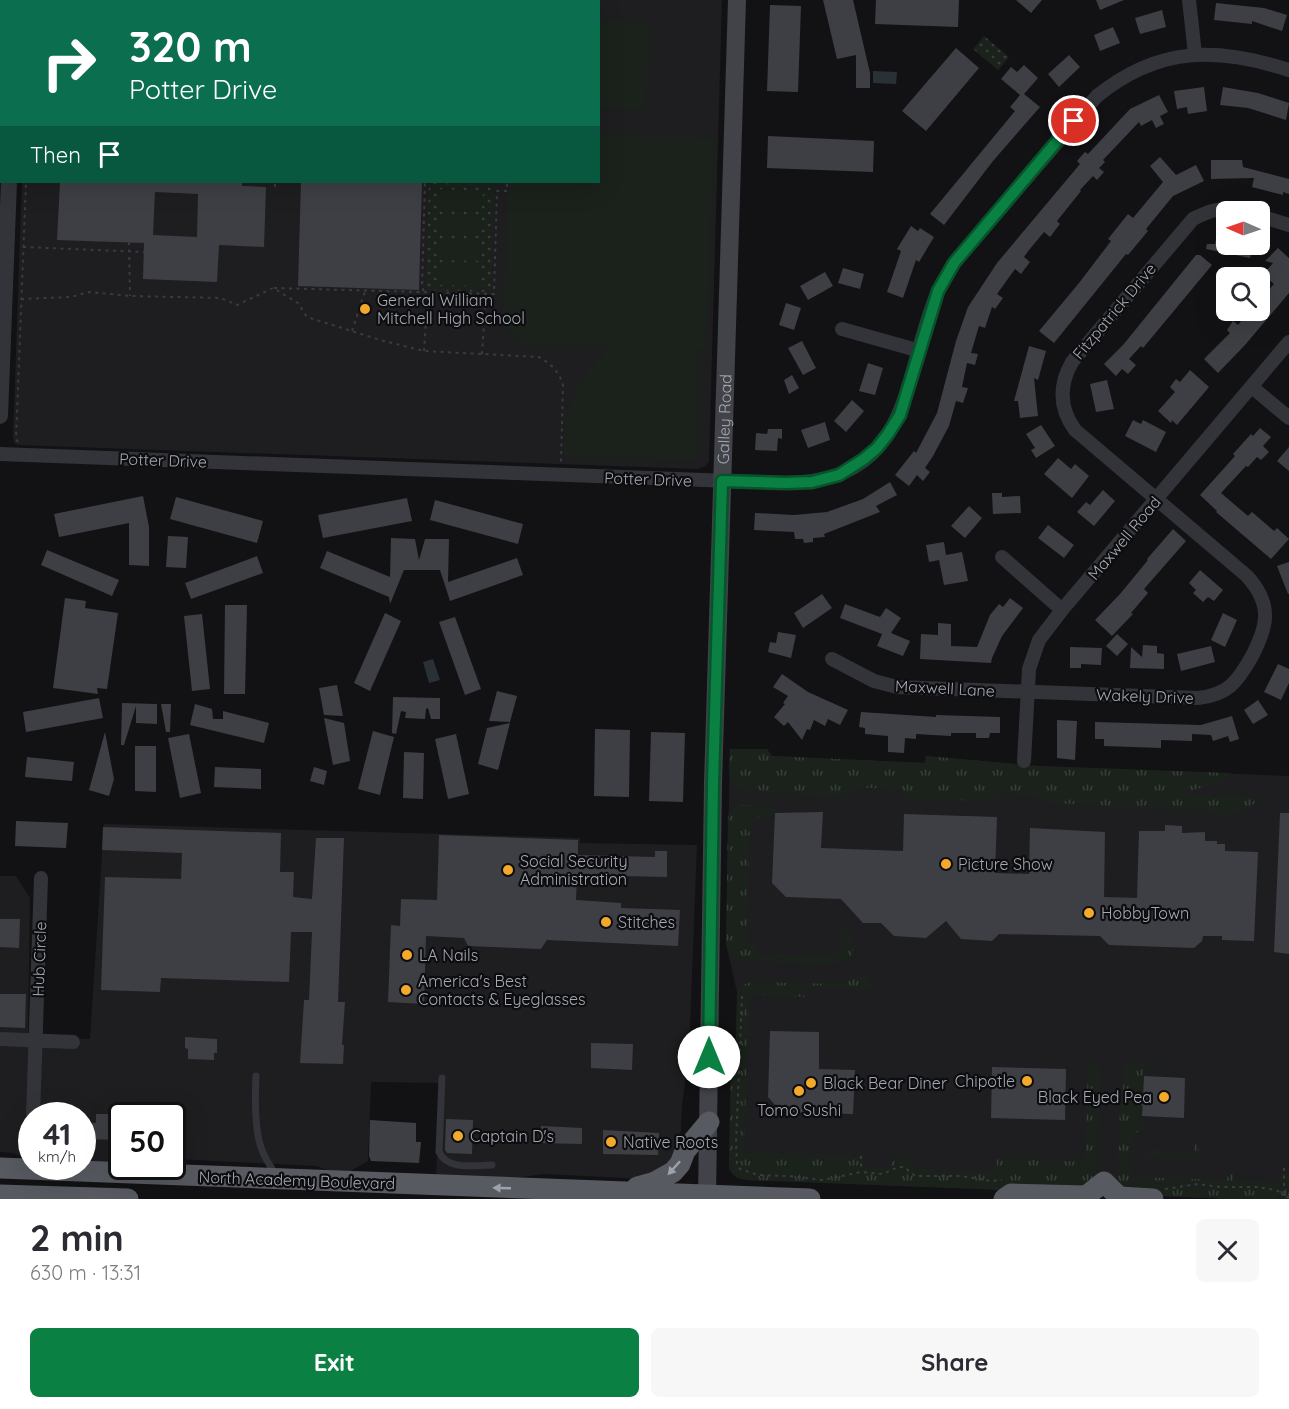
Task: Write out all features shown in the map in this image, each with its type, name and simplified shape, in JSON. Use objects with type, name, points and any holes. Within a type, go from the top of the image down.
[{"type":"highway","points":[[620,1192],[655,1182],[673,1172],[680,1164],[685,1151],[709,1122]]},
{"type":"highway","name":"North Academy Boulevard","points":[[0,1168],[18,1165]]},
{"type":"highway","name":"North Academy Boulevard","points":[[96,1167],[279,1180],[810,1199]]},
{"type":"highway","points":[[1007,1189],[1011,1194],[1086,1196],[1104,1182],[1119,1197],[1156,1195]]},
{"type":"highway","points":[[0,1195],[128,1199]]},
{"type":"main road","name":"Galley Road","points":[[707,1197],[713,783],[737,0]]},
{"type":"street","points":[[1189,0],[1195,54]]},
{"type":"street","name":"Potter Drive","points":[[0,454],[722,481],[800,483],[833,477],[850,469],[877,448],[888,434],[906,398],[938,291],[954,263],[1085,108],[1109,87],[1135,70],[1167,59],[1195,54],[1241,57],[1289,70]]},
{"type":"street","points":[[0,416],[9,183]]},
{"type":"street","name":"Fitzpatrick Drive","points":[[1156,499],[1075,430],[1064,412],[1063,382],[1072,362],[1192,219],[1216,209]]},
{"type":"street","points":[[1270,219],[1289,225]]},
{"type":"street","points":[[842,329],[920,351]]},
{"type":"street","name":"Maxwell Road","points":[[1024,762],[1029,669],[1035,649],[1044,633],[1289,342]]},
{"type":"street","points":[[1251,387],[1289,418]]},
{"type":"street","name":"Wakely Drive","points":[[1028,693],[1198,698],[1210,697],[1221,692],[1232,686],[1240,677],[1263,636],[1265,616],[1260,594],[1247,576],[1156,499]]},
{"type":"street","points":[[1002,557],[1062,610]]},
{"type":"street","name":"Maxwell Lane","points":[[832,659],[874,681],[897,687],[1028,693]]},
{"type":"street","name":"Hub Circle","points":[[34,1102],[41,878]]},
{"type":"street","points":[[0,1039],[73,1042]]},
{"type":"lane","points":[[256,1076],[255,1108],[258,1137],[263,1153],[279,1180]]},
{"type":"lane","points":[[442,1078],[439,1152],[442,1158],[453,1165],[492,1165]]},
{"type":"path","points":[[18,443],[16,440],[26,183]]},
{"type":"path","points":[[424,351],[425,293],[422,286],[425,183]]},
{"type":"path","points":[[21,299],[71,297],[89,292],[130,296],[221,298],[237,305],[273,288],[494,294],[497,191],[507,191],[507,183]]},
{"type":"path","points":[[129,242],[130,296]]},
{"type":"path","points":[[23,247],[144,252]]},
{"type":"path","points":[[273,288],[298,303],[307,318],[380,340],[424,351],[538,357],[547,361],[558,373],[563,386],[561,463]]},
{"type":"path","points":[[352,331],[365,291]]},
{"type":"path","points":[[482,354],[486,294]]},
{"type":"path","points":[[742,996],[736,1142],[737,1164],[740,1168],[758,1175],[823,1180],[861,1172],[883,1174],[898,1167],[904,1167],[915,1176],[926,1178],[962,1176],[990,1181],[1007,1189]]},
{"type":"path","points":[[861,1156],[861,1172]]},
{"type":"path","points":[[1284,1168],[1284,1195]]},
{"type":"path","points":[[1156,1195],[1198,1184],[1220,1187],[1257,1187],[1276,1190],[1289,1196]]},
{"type":"shaded area","name":"General William Mitchell High School","points":[[600,0],[722,0],[709,461],[706,466],[698,469],[18,445],[14,443],[22,183],[600,183]]},
{"type":"shaded area","points":[[873,71],[897,72],[896,84],[873,83]]},
{"type":"shaded area","points":[[433,659],[440,680],[429,683],[423,662]]},
{"type":"shaded area","points":[[730,749],[767,749],[772,756],[925,763],[926,756],[1038,766],[1289,776],[1289,1199],[1231,1199],[748,1180],[736,1177],[729,1169],[731,1065],[736,1041],[737,992],[726,944]]},
{"type":"shaded area","points":[[104,824],[580,838],[580,843],[697,845],[689,1054],[682,1105],[680,1146],[672,1165],[644,1179],[543,1174],[501,1180],[436,1176],[440,1083],[371,1082],[368,1161],[349,1172],[330,1171],[316,1166],[186,1160],[186,1102],[108,1102],[108,1164],[96,1164],[96,1102],[18,1102],[18,1155],[0,1152],[0,876],[16,876],[30,898],[28,1036],[90,1039]]},
{"type":"green space","points":[[600,20],[650,22],[646,110],[600,108]]},
{"type":"green space","points":[[984,36],[1009,57],[998,70],[973,49]]},
{"type":"green space","points":[[600,135],[714,138],[706,349],[698,350],[697,460],[563,457],[566,424],[573,396],[588,371],[610,347],[530,345],[519,341],[509,332],[503,316],[509,183],[600,183]]},
{"type":"green space","points":[[429,183],[494,185],[491,292],[426,290]]},
{"type":"green space","points":[[440,189],[483,191],[482,211],[439,209]]},
{"type":"green space","points":[[439,214],[482,216],[481,236],[438,234]]},
{"type":"green space","points":[[438,240],[481,241],[480,261],[437,260]]},
{"type":"green space","points":[[437,265],[480,266],[480,286],[437,285]]},
{"type":"green space","points":[[730,749],[767,749],[772,756],[925,763],[926,756],[1038,766],[1231,773],[1223,781],[1180,794],[1264,798],[1242,810],[1221,814],[1205,810],[1050,803],[1035,795],[998,793],[991,801],[908,799],[903,790],[854,787],[845,798],[743,789],[733,783],[729,773]]},
{"type":"green space","points":[[736,806],[775,807],[775,814],[759,815],[759,822],[750,822],[746,945],[756,945],[756,955],[835,957],[842,942],[842,931],[845,930],[854,944],[853,952],[848,960],[831,964],[741,961],[730,952],[726,944],[728,816]]},
{"type":"green space","points":[[864,975],[869,979],[872,989],[807,987],[806,997],[749,994],[744,1153],[865,1156],[865,1168],[890,1168],[895,1158],[911,1159],[914,1162],[914,1169],[996,1173],[997,1158],[1085,1162],[1088,1062],[1096,1063],[1100,1068],[1096,1179],[1082,1193],[748,1180],[734,1176],[729,1169],[731,1065],[736,1041],[737,992],[745,984],[752,982],[841,984]]},
{"type":"green space","points":[[1128,1064],[1201,1067],[1201,1069],[1144,1067],[1143,1127],[1131,1143],[1130,1177],[1227,1180],[1230,1171],[1233,1172],[1234,1181],[1279,1182],[1281,1174],[1289,1173],[1289,1199],[1231,1199],[1128,1194],[1119,1186],[1118,1177],[1120,1098],[1123,1090],[1124,1067]]},
{"type":"green space","points":[[1198,1143],[1199,1158],[1197,1159],[1146,1157],[1146,1150],[1194,1153],[1195,1144]]},
{"type":"building","points":[[823,0],[853,0],[870,73],[870,88],[856,88],[856,55],[837,59]]},
{"type":"building","points":[[876,0],[959,0],[958,27],[875,24]]},
{"type":"building","points":[[1016,0],[1042,0],[1031,13]]},
{"type":"building","points":[[1096,0],[1124,0],[1100,10]]},
{"type":"building","points":[[1216,3],[1264,8],[1287,15],[1282,31],[1252,21],[1252,24],[1214,20]]},
{"type":"building","points":[[770,5],[801,6],[798,92],[767,91]]},
{"type":"building","points":[[1162,10],[1166,27],[1140,34],[1135,18]]},
{"type":"building","points":[[1113,27],[1120,43],[1100,51],[1094,35]]},
{"type":"building","points":[[956,48],[979,68],[926,131],[902,111]]},
{"type":"building","points":[[1069,55],[1080,67],[1059,87],[1048,74]]},
{"type":"building","points":[[1024,65],[1038,78],[1024,94],[1040,107],[993,161],[944,225],[930,214],[1015,111],[1010,107],[1020,95],[1001,79],[1011,67],[1017,72]]},
{"type":"building","points":[[1204,87],[1207,111],[1188,114],[1187,107],[1177,109],[1174,91]]},
{"type":"building","points":[[1223,87],[1258,93],[1289,103],[1286,120],[1248,108],[1220,105]]},
{"type":"building","points":[[1159,95],[1168,112],[1160,116],[1164,124],[1156,128],[1152,120],[1141,126],[1139,122],[1103,160],[1105,162],[1099,168],[1104,172],[1097,180],[1093,176],[1080,190],[1057,221],[1060,224],[1050,237],[1044,232],[1029,250],[1024,257],[1030,262],[1021,274],[1015,269],[997,294],[1003,298],[995,309],[992,307],[985,328],[979,326],[971,353],[978,354],[975,365],[967,363],[962,387],[968,388],[963,403],[956,401],[949,426],[925,468],[930,472],[923,481],[917,475],[909,486],[895,475],[914,451],[916,453],[937,413],[956,341],[968,307],[997,263],[1080,164],[1077,161],[1085,152],[1088,154],[1130,109]]},
{"type":"building","points":[[768,136],[874,141],[873,172],[767,168]]},
{"type":"building","points":[[1160,157],[1176,175],[1196,165],[1204,181],[1173,196],[1146,229],[1148,231],[1128,255],[1126,254],[1054,343],[1039,331],[1111,241],[1108,239],[1128,214],[1133,218],[1163,182],[1150,166]]},
{"type":"building","points":[[1211,160],[1242,160],[1243,167],[1289,179],[1289,194],[1283,192],[1283,195],[1252,187],[1254,178],[1211,179]]},
{"type":"building","points":[[60,183],[242,183],[242,186],[266,187],[264,247],[219,245],[217,282],[143,279],[144,243],[57,240]],"holes":[[[155,192],[198,194],[197,237],[153,235]]]},
{"type":"building","points":[[301,183],[422,183],[419,290],[298,286]]},
{"type":"building","points":[[911,226],[918,231],[920,228],[934,237],[919,262],[916,260],[903,298],[887,292],[901,251],[897,249]]},
{"type":"building","points":[[1216,240],[1216,251],[1206,249],[1207,244],[1215,244]]},
{"type":"building","points":[[1278,248],[1289,258],[1289,293],[1270,315],[1270,289],[1274,284],[1270,280],[1269,267],[1273,263],[1265,261]]},
{"type":"building","points":[[1196,255],[1200,255],[1212,265],[1143,348],[1141,346],[1129,359],[1136,365],[1128,374],[1122,369],[1116,376],[1104,364],[1123,345]]},
{"type":"building","points":[[1235,255],[1251,255],[1250,258]]},
{"type":"building","points":[[843,268],[864,274],[860,289],[838,283]]},
{"type":"building","points":[[825,272],[833,286],[808,300],[800,286]]},
{"type":"building","points":[[786,303],[801,308],[794,330],[779,325]]},
{"type":"building","points":[[1233,321],[1238,325],[1241,321],[1265,321],[1218,373],[1204,359],[1230,333],[1227,330]]},
{"type":"building","points":[[802,341],[816,368],[803,375],[788,348]]},
{"type":"building","points":[[1029,346],[1046,351],[1038,380],[1034,378],[1038,416],[1020,418],[1018,401],[1014,401]]},
{"type":"building","points":[[868,363],[883,368],[875,395],[859,391]]},
{"type":"building","points":[[1190,370],[1209,387],[1177,425],[1172,420],[1171,423],[1158,411],[1175,392],[1170,387],[1176,379],[1180,382]]},
{"type":"building","points":[[792,375],[799,388],[789,394],[784,380]]},
{"type":"building","points":[[1107,380],[1114,409],[1096,412],[1090,384]]},
{"type":"building","points":[[852,400],[864,411],[846,432],[834,421]]},
{"type":"building","points":[[1133,420],[1141,424],[1143,420],[1166,432],[1156,452],[1125,436]]},
{"type":"building","points":[[825,422],[830,440],[808,448],[801,430]]},
{"type":"building","points":[[1041,425],[1055,446],[1036,458],[1031,450],[1035,448],[1026,434]]},
{"type":"building","points":[[1260,428],[1271,437],[1263,446],[1269,452],[1261,460],[1257,457],[1248,467],[1246,466],[1221,493],[1248,516],[1252,512],[1274,531],[1277,528],[1289,539],[1271,559],[1216,512],[1200,495],[1235,456],[1233,454],[1251,434],[1253,436]]},
{"type":"building","points":[[768,429],[782,429],[782,439],[778,438],[777,451],[755,450],[756,433],[767,434]]},
{"type":"building","points":[[1289,447],[1289,471],[1277,461]]},
{"type":"building","points":[[1058,458],[1071,469],[1075,464],[1089,476],[1072,498],[1044,474]]},
{"type":"building","points":[[890,482],[897,495],[876,506],[880,512],[824,534],[825,537],[813,538],[813,542],[804,543],[803,539],[795,539],[794,532],[754,530],[755,513],[794,515],[827,512],[863,499]]},
{"type":"building","points":[[1103,490],[1115,501],[1094,526],[1077,512],[1086,502],[1090,505]]},
{"type":"building","points":[[992,493],[1002,493],[1002,497],[1020,496],[1021,513],[993,514]]},
{"type":"building","points":[[143,496],[149,527],[149,566],[129,565],[129,523],[59,537],[54,514]]},
{"type":"building","points":[[176,497],[263,521],[257,543],[170,519]]},
{"type":"building","points":[[407,498],[412,521],[323,538],[318,515]]},
{"type":"building","points":[[435,500],[523,524],[518,544],[430,520]]},
{"type":"building","points":[[969,506],[982,518],[965,538],[951,526]]},
{"type":"building","points":[[1048,525],[1074,545],[1064,558],[1038,538]]},
{"type":"building","points":[[1173,529],[1186,541],[1144,589],[1148,593],[1131,613],[1133,614],[1112,636],[1095,620],[1120,594]]},
{"type":"building","points":[[168,536],[188,537],[186,568],[166,567]]},
{"type":"building","points":[[391,538],[415,539],[419,560],[425,539],[449,539],[448,582],[517,558],[523,575],[450,601],[440,570],[404,570],[390,604],[389,597],[320,568],[327,551],[390,577]]},
{"type":"building","points":[[944,542],[946,555],[962,552],[968,581],[944,585],[939,560],[929,562],[926,545]]},
{"type":"building","points":[[47,550],[119,580],[112,596],[41,565]]},
{"type":"building","points":[[257,556],[263,573],[191,599],[185,583]]},
{"type":"building","points":[[1289,562],[1289,594],[1288,594],[1277,566]]},
{"type":"building","points":[[1200,570],[1223,590],[1214,601],[1208,597],[1203,602],[1193,593],[1196,590],[1189,583]]},
{"type":"building","points":[[822,594],[832,608],[803,628],[794,613]]},
{"type":"building","points":[[65,598],[86,601],[85,608],[118,613],[107,689],[97,688],[98,694],[53,688]]},
{"type":"building","points":[[1010,598],[1023,608],[1002,636],[991,663],[920,659],[921,634],[938,635],[938,623],[951,624],[951,646],[977,647],[990,615],[999,604],[1003,607]]},
{"type":"building","points":[[845,604],[880,617],[886,608],[901,618],[891,633],[910,641],[903,656],[877,646],[882,634],[840,618]]},
{"type":"building","points":[[225,605],[247,605],[245,694],[224,694]]},
{"type":"building","points":[[385,613],[401,621],[370,691],[354,683]]},
{"type":"building","points":[[1223,613],[1237,620],[1225,647],[1211,640]]},
{"type":"building","points":[[202,614],[210,689],[192,691],[184,616]]},
{"type":"building","points":[[455,617],[481,689],[465,695],[439,622]]},
{"type":"building","points":[[778,632],[796,635],[791,658],[768,652],[770,642],[776,643]]},
{"type":"building","points":[[1117,634],[1128,644],[1117,656],[1106,646]]},
{"type":"building","points":[[1143,645],[1157,646],[1157,653],[1164,654],[1164,669],[1130,668],[1131,647],[1142,657]]},
{"type":"building","points":[[1211,646],[1215,662],[1181,671],[1177,654]]},
{"type":"building","points":[[1070,647],[1102,648],[1101,665],[1081,664],[1081,668],[1070,668]]},
{"type":"building","points":[[1278,664],[1289,669],[1289,683],[1281,700],[1264,692]]},
{"type":"building","points":[[782,674],[808,692],[848,710],[840,725],[828,719],[825,726],[814,720],[802,740],[788,722],[784,726],[774,717],[785,704],[783,703],[788,696],[773,687]]},
{"type":"building","points":[[337,685],[343,716],[324,715],[319,688]]},
{"type":"building","points":[[497,691],[517,696],[510,722],[489,721]]},
{"type":"building","points":[[393,697],[440,698],[440,719],[431,719],[428,708],[425,719],[405,718],[406,712],[401,711],[396,734],[392,733]]},
{"type":"building","points":[[99,698],[103,718],[26,732],[23,712]]},
{"type":"building","points":[[1258,700],[1268,715],[1253,724],[1244,710]]},
{"type":"building","points":[[122,703],[157,704],[157,724],[136,723],[136,706],[124,745],[121,745]]},
{"type":"building","points":[[161,704],[171,704],[170,732],[166,732]]},
{"type":"building","points":[[195,704],[212,709],[213,719],[223,719],[223,711],[269,723],[264,743],[190,725]]},
{"type":"building","points":[[861,712],[936,717],[936,715],[1000,717],[1000,733],[990,733],[989,738],[976,738],[976,733],[951,733],[951,736],[916,734],[916,739],[905,738],[904,753],[888,752],[888,736],[865,734],[865,728],[859,727]]},
{"type":"building","points":[[1232,716],[1239,739],[1230,742],[1228,736],[1213,741],[1211,735],[1192,734],[1192,741],[1161,740],[1161,748],[1104,746],[1104,739],[1095,739],[1095,722],[1201,725]]},
{"type":"building","points":[[324,718],[344,723],[350,761],[333,765]]},
{"type":"building","points":[[1057,720],[1077,721],[1075,760],[1057,758]]},
{"type":"building","points":[[510,723],[498,770],[478,764],[487,728]]},
{"type":"building","points":[[595,729],[630,730],[629,797],[594,796]]},
{"type":"building","points":[[373,731],[394,737],[380,795],[358,789]]},
{"type":"building","points":[[105,732],[114,779],[109,796],[89,790]]},
{"type":"building","points":[[651,732],[685,733],[683,802],[649,801]]},
{"type":"building","points":[[189,734],[201,793],[180,798],[168,738]]},
{"type":"building","points":[[456,734],[469,794],[448,799],[435,739]]},
{"type":"building","points":[[135,746],[156,746],[156,792],[135,791]]},
{"type":"building","points":[[404,752],[424,753],[423,799],[403,798]]},
{"type":"building","points":[[27,757],[74,762],[72,781],[25,777]]},
{"type":"building","points":[[215,767],[261,769],[261,789],[214,787]]},
{"type":"building","points":[[314,767],[327,771],[324,785],[310,781]]},
{"type":"building","points":[[823,812],[821,848],[903,851],[904,814],[997,817],[995,873],[1029,874],[1030,828],[1105,832],[1104,897],[1137,898],[1139,831],[1165,831],[1165,825],[1182,826],[1182,833],[1205,832],[1205,841],[1225,844],[1225,851],[1258,852],[1254,941],[1222,940],[1222,936],[1203,936],[1202,941],[1194,948],[1109,945],[1100,936],[999,934],[992,941],[961,939],[946,921],[926,938],[894,936],[881,923],[863,923],[841,899],[786,897],[772,883],[775,813]]},
{"type":"building","points":[[1280,813],[1289,813],[1289,954],[1274,952]]},
{"type":"building","points":[[16,821],[68,823],[66,848],[15,846]]},
{"type":"building","points":[[103,827],[281,833],[280,872],[294,872],[293,897],[312,899],[316,838],[344,838],[338,1002],[345,1002],[343,1064],[300,1063],[304,1000],[309,1000],[312,932],[291,932],[289,982],[161,978],[160,992],[101,990],[105,877],[181,879],[182,853],[102,850]]},
{"type":"building","name":"Social Security Administration","points":[[439,835],[578,840],[578,855],[655,857],[655,851],[667,851],[667,877],[577,875],[576,900],[621,903],[621,908],[680,910],[678,946],[547,940],[541,949],[468,946],[464,938],[426,936],[424,1004],[388,1002],[391,925],[400,926],[401,899],[437,900]]},
{"type":"building","points":[[0,919],[20,919],[19,948],[0,947]]},
{"type":"building","points":[[0,994],[26,994],[25,1028],[0,1027]]},
{"type":"building","name":"Black Bear Diner","points":[[770,1031],[819,1032],[819,1069],[855,1070],[853,1114],[781,1112],[768,1097]]},
{"type":"building","points":[[185,1037],[217,1039],[217,1053],[214,1053],[214,1060],[188,1059]]},
{"type":"building","points":[[591,1043],[633,1044],[632,1070],[591,1068]]},
{"type":"building","points":[[992,1067],[1066,1069],[1065,1120],[991,1118]]},
{"type":"building","name":"Black Eyed Pea","points":[[1144,1076],[1185,1078],[1184,1118],[1142,1116]]},
{"type":"building","points":[[96,1114],[108,1114],[108,1140],[96,1139]]},
{"type":"building","name":"Captain D's","points":[[446,1119],[473,1120],[472,1154],[447,1153],[445,1150]]},
{"type":"building","points":[[370,1120],[416,1123],[416,1142],[421,1142],[419,1163],[371,1161],[369,1156]]},
{"type":"building","points":[[541,1126],[582,1128],[582,1144],[540,1143]]},
{"type":"building","points":[[603,1130],[659,1133],[658,1155],[603,1154]]},
{"type":"place","name":"General William Mitchell High School","points":[[365,309]]},
{"type":"place","name":"Picture Show","points":[[946,864]]},
{"type":"place","name":"Social Security Administration","points":[[508,870]]},
{"type":"place","name":"HobbyTown","points":[[1089,913]]},
{"type":"place","name":"Stitches","points":[[606,922]]},
{"type":"place","name":"LA Nails","points":[[407,955]]},
{"type":"place","name":"America's Best Contacts & Eyeglasses","points":[[406,990]]},
{"type":"place","name":"Chipotle","points":[[1027,1081]]},
{"type":"place","name":"Black Bear Diner","points":[[811,1083]]},
{"type":"place","name":"Tomo Sushi","points":[[799,1091]]},
{"type":"place","name":"Black Eyed Pea","points":[[1164,1097]]},
{"type":"place","name":"Captain D's","points":[[458,1136]]},
{"type":"place","name":"Native Roots","points":[[611,1142]]},
{"type":"route","points":[[709,1057],[713,783],[722,481],[812,482],[839,475],[877,448],[900,415],[938,291],[954,263],[1074,121]]}]
